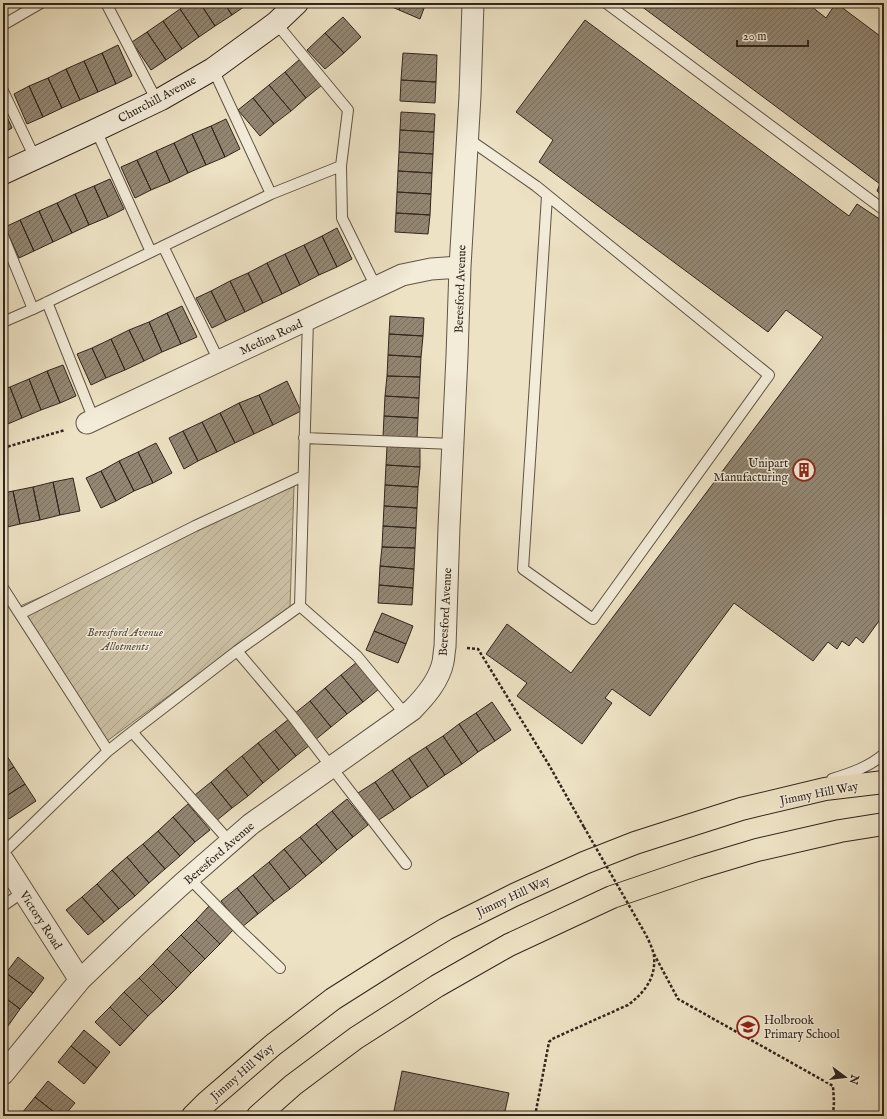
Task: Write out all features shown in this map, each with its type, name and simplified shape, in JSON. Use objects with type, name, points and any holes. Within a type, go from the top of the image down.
[{"type":"highway","name":"Jimmy Hill Way","points":[[193,1116],[207,1102],[274,1045],[332,999],[446,929],[514,895],[584,863],[642,841],[741,809],[825,790],[884,782]]},
{"type":"highway","points":[[258,1116],[293,1085],[356,1038],[437,986],[509,945],[612,897],[697,868],[757,850],[840,830],[884,824]]},
{"type":"street","name":"Beresford Avenue","points":[[3,1074],[80,980],[136,926],[251,824],[412,710],[423,699],[431,687],[442,664],[445,646],[446,581],[473,3]]},
{"type":"street","name":"Churchill Avenue","points":[[3,173],[157,101],[213,69],[285,10]]},
{"type":"street","name":"Medina Road","points":[[91,422],[402,275],[431,269],[460,267]]},
{"type":"street","name":"Victory Road","points":[[3,860],[80,980]]},
{"type":"lane","points":[[3,25],[41,3]]},
{"type":"lane","points":[[106,3],[157,101]]},
{"type":"lane","points":[[606,3],[884,210]]},
{"type":"lane","points":[[285,10],[348,110],[341,166],[342,218],[376,287]]},
{"type":"lane","points":[[213,69],[272,194]]},
{"type":"lane","points":[[3,91],[35,158]]},
{"type":"lane","points":[[96,130],[151,252]]},
{"type":"lane","points":[[467,138],[547,196],[769,375],[593,619],[523,570],[547,196]]},
{"type":"lane","points":[[3,322],[34,309],[272,194],[341,166]]},
{"type":"lane","points":[[3,236],[34,309]]},
{"type":"lane","points":[[163,246],[219,362]]},
{"type":"lane","points":[[46,302],[91,422]]},
{"type":"lane","points":[[300,606],[308,319]]},
{"type":"lane","points":[[304,438],[453,444]]},
{"type":"lane","points":[[20,614],[195,526],[304,476]]},
{"type":"lane","points":[[3,588],[108,751]]},
{"type":"lane","points":[[3,853],[108,751],[237,651],[300,606]]},
{"type":"lane","points":[[300,606],[357,656],[405,714]]},
{"type":"lane","points":[[237,651],[292,716],[406,864]]},
{"type":"lane","points":[[132,732],[230,842]]},
{"type":"lane","points":[[741,809],[856,772],[884,754]]},
{"type":"lane","points":[[190,878],[240,930],[280,968]]},
{"type":"lane","points":[[3,906],[23,892]]},
{"type":"path","points":[[3,448],[91,422]]},
{"type":"path","points":[[445,646],[478,649],[549,765],[646,935],[654,954],[678,999],[833,1086],[833,1116]]},
{"type":"path","points":[[535,1116],[549,1042],[552,1039],[628,1005],[639,996],[650,982],[654,968],[654,954]]},
{"type":"green space","name":"Beresford Avenue Allotments","points":[[294,486],[290,607],[107,741],[18,607]]},
{"type":"building","points":[[189,3],[200,3],[215,26],[199,37],[180,9]]},
{"type":"building","points":[[200,3],[224,3],[232,15],[215,26]]},
{"type":"building","points":[[224,3],[248,3],[248,4],[232,15]]},
{"type":"building","points":[[383,3],[402,3],[399,10]]},
{"type":"building","points":[[402,3],[426,3],[420,19],[399,10]]},
{"type":"building","points":[[637,3],[807,3],[826,18],[836,3],[884,39],[884,197],[877,191],[880,184]]},
{"type":"building","points":[[180,9],[199,37],[182,49],[163,21]]},
{"type":"building","points":[[343,17],[361,37],[344,53],[325,33]]},
{"type":"building","name":"Unipart Manufacturing","points":[[585,20],[849,216],[857,204],[884,222],[884,614],[863,643],[856,637],[849,646],[842,641],[837,649],[828,642],[813,661],[734,603],[650,716],[612,689],[605,698],[612,703],[582,744],[517,696],[527,683],[486,654],[507,624],[571,673],[823,337],[786,310],[768,332],[539,162],[553,140],[516,112]]},
{"type":"building","points":[[163,21],[182,49],[166,60],[147,32]]},
{"type":"building","points":[[147,32],[166,60],[151,70],[132,42]]},
{"type":"building","points":[[325,33],[344,53],[325,69],[307,50]]},
{"type":"building","points":[[118,45],[132,76],[116,84],[102,53]]},
{"type":"building","points":[[102,53],[116,84],[98,92],[84,61]]},
{"type":"building","points":[[403,53],[437,55],[436,82],[401,80]]},
{"type":"building","points":[[300,59],[322,85],[306,98],[285,72]]},
{"type":"building","points":[[84,61],[98,92],[80,100],[66,69]]},
{"type":"building","points":[[66,69],[80,100],[62,108],[48,78]]},
{"type":"building","points":[[285,72],[306,98],[291,111],[269,85]]},
{"type":"building","points":[[48,78],[62,108],[43,117],[29,86]]},
{"type":"building","points":[[401,80],[436,82],[435,103],[400,101]]},
{"type":"building","points":[[269,85],[291,111],[274,124],[253,98]]},
{"type":"building","points":[[29,86],[43,117],[27,124],[14,94]]},
{"type":"building","points":[[253,98],[274,124],[260,136],[238,110]]},
{"type":"building","points":[[3,108],[12,128],[3,133]]},
{"type":"building","points":[[401,112],[435,114],[434,132],[400,130]]},
{"type":"building","points":[[226,119],[240,149],[225,157],[211,126]]},
{"type":"building","points":[[211,126],[225,157],[206,165],[192,134]]},
{"type":"building","points":[[400,130],[434,132],[433,154],[399,152]]},
{"type":"building","points":[[192,134],[206,165],[188,173],[174,143]]},
{"type":"building","points":[[174,143],[188,173],[170,182],[156,151]]},
{"type":"building","points":[[156,151],[170,182],[151,190],[137,160]]},
{"type":"building","points":[[399,152],[433,154],[432,173],[398,171]]},
{"type":"building","points":[[137,160],[151,190],[135,198],[121,167]]},
{"type":"building","points":[[398,171],[432,173],[431,194],[397,192]]},
{"type":"building","points":[[110,179],[124,209],[108,217],[94,186]]},
{"type":"building","points":[[94,186],[108,217],[89,225],[75,194]]},
{"type":"building","points":[[397,192],[431,194],[430,215],[396,213]]},
{"type":"building","points":[[75,194],[89,225],[72,233],[57,203]]},
{"type":"building","points":[[57,203],[72,233],[53,242],[39,211]]},
{"type":"building","points":[[39,211],[53,242],[34,251],[20,220]]},
{"type":"building","points":[[396,213],[430,215],[428,234],[395,232]]},
{"type":"building","points":[[20,220],[34,251],[19,258],[5,227]]},
{"type":"building","points":[[337,228],[352,259],[337,267],[322,236]]},
{"type":"building","points":[[322,236],[337,267],[319,275],[304,245]]},
{"type":"building","points":[[304,245],[319,275],[300,285],[285,254]]},
{"type":"building","points":[[285,254],[300,285],[282,294],[267,263]]},
{"type":"building","points":[[267,263],[282,294],[263,303],[248,273]]},
{"type":"building","points":[[248,273],[263,303],[245,312],[230,281]]},
{"type":"building","points":[[230,281],[245,312],[226,321],[211,291]]},
{"type":"building","points":[[211,291],[226,321],[212,328],[196,298]]},
{"type":"building","points":[[182,306],[197,337],[181,344],[167,313]]},
{"type":"building","points":[[167,313],[181,344],[162,352],[149,322]]},
{"type":"building","points":[[390,316],[424,318],[423,336],[389,334]]},
{"type":"building","points":[[149,322],[162,352],[144,361],[129,330]]},
{"type":"building","points":[[129,330],[144,361],[125,370],[111,339]]},
{"type":"building","points":[[389,334],[423,336],[421,357],[388,355]]},
{"type":"building","points":[[111,339],[125,370],[106,378],[92,348]]},
{"type":"building","points":[[92,348],[106,378],[91,385],[77,354]]},
{"type":"building","points":[[388,355],[421,357],[420,377],[387,376]]},
{"type":"building","points":[[63,365],[76,396],[60,403],[47,371]]},
{"type":"building","points":[[47,371],[60,403],[41,410],[29,379]]},
{"type":"building","points":[[387,376],[420,377],[419,398],[385,396]]},
{"type":"building","points":[[29,379],[41,410],[22,418],[10,387]]},
{"type":"building","points":[[287,381],[301,411],[273,425],[259,395]]},
{"type":"building","points":[[10,387],[22,418],[3,426],[3,389]]},
{"type":"building","points":[[259,395],[273,425],[254,434],[239,403]]},
{"type":"building","points":[[385,396],[419,398],[418,418],[384,416]]},
{"type":"building","points":[[239,403],[254,434],[235,443],[220,413]]},
{"type":"building","points":[[220,413],[235,443],[217,452],[202,422]]},
{"type":"building","points":[[384,416],[418,418],[417,438],[383,437]]},
{"type":"building","points":[[202,422],[217,452],[198,461],[183,431]]},
{"type":"building","points":[[183,431],[198,461],[184,469],[169,438]]},
{"type":"building","points":[[156,443],[172,473],[153,483],[138,452]]},
{"type":"building","points":[[387,446],[420,448],[420,467],[386,465]]},
{"type":"building","points":[[138,452],[153,483],[134,491],[119,461]]},
{"type":"building","points":[[119,461],[134,491],[116,501],[101,471]]},
{"type":"building","points":[[386,465],[420,467],[418,487],[385,485]]},
{"type":"building","points":[[101,471],[116,501],[101,508],[86,478]]},
{"type":"building","points":[[73,478],[80,511],[60,515],[53,482]]},
{"type":"building","points":[[53,482],[60,515],[40,520],[33,487]]},
{"type":"building","points":[[385,485],[418,487],[417,508],[384,506]]},
{"type":"building","points":[[33,487],[40,520],[20,524],[13,491]]},
{"type":"building","points":[[13,491],[20,524],[3,528],[3,493]]},
{"type":"building","points":[[384,506],[417,508],[416,528],[383,526]]},
{"type":"building","points":[[383,526],[416,528],[415,548],[382,547]]},
{"type":"building","points":[[382,547],[415,548],[414,569],[380,566]]},
{"type":"building","points":[[380,566],[414,569],[413,588],[379,585]]},
{"type":"building","points":[[379,585],[413,588],[412,605],[378,603]]},
{"type":"building","points":[[382,613],[413,626],[406,644],[374,631]]},
{"type":"building","points":[[374,631],[406,644],[398,663],[366,650]]},
{"type":"building","points":[[357,662],[379,689],[363,702],[341,675]]},
{"type":"building","points":[[341,675],[363,702],[347,714],[325,688]]},
{"type":"building","points":[[325,688],[347,714],[331,727],[310,701]]},
{"type":"building","points":[[310,701],[331,727],[315,740],[294,714]]},
{"type":"building","points":[[492,702],[511,730],[495,741],[476,713]]},
{"type":"building","points":[[476,713],[495,741],[478,752],[459,724]]},
{"type":"building","points":[[289,719],[310,745],[296,756],[275,730]]},
{"type":"building","points":[[459,724],[478,752],[462,764],[443,736]]},
{"type":"building","points":[[275,730],[296,756],[279,770],[258,743]]},
{"type":"building","points":[[443,736],[462,764],[445,775],[426,747]]},
{"type":"building","points":[[258,743],[279,770],[263,783],[242,756]]},
{"type":"building","points":[[426,747],[445,775],[428,787],[409,758]]},
{"type":"building","points":[[3,750],[14,767],[3,774]]},
{"type":"building","points":[[242,756],[263,783],[248,796],[226,769]]},
{"type":"building","points":[[409,758],[428,787],[411,798],[392,770]]},
{"type":"building","points":[[14,767],[25,784],[3,798],[3,774]]},
{"type":"building","points":[[226,769],[248,796],[232,808],[211,782]]},
{"type":"building","points":[[392,770],[411,798],[394,810],[375,782]]},
{"type":"building","points":[[211,782],[232,808],[216,821],[195,795]]},
{"type":"building","points":[[375,782],[394,810],[377,821],[358,793]]},
{"type":"building","points":[[25,784],[36,801],[9,819],[3,811],[3,798]]},
{"type":"building","points":[[347,799],[368,825],[353,837],[332,811]]},
{"type":"building","points":[[188,804],[210,830],[195,842],[173,817]]},
{"type":"building","points":[[332,811],[353,837],[337,850],[316,824]]},
{"type":"building","points":[[173,817],[195,842],[180,856],[158,831]]},
{"type":"building","points":[[316,824],[337,850],[322,863],[300,837]]},
{"type":"building","points":[[158,831],[180,856],[165,869],[143,844]]},
{"type":"building","points":[[300,837],[322,863],[306,876],[284,849]]},
{"type":"building","points":[[143,844],[165,869],[149,883],[127,857]]},
{"type":"building","points":[[284,849],[306,876],[290,889],[269,862]]},
{"type":"building","points":[[127,857],[149,883],[135,896],[112,870]]},
{"type":"building","points":[[269,862],[290,889],[274,901],[253,875]]},
{"type":"building","points":[[112,870],[135,896],[119,909],[97,884]]},
{"type":"building","points":[[253,875],[274,901],[258,914],[237,888]]},
{"type":"building","points":[[97,884],[119,909],[104,922],[82,897]]},
{"type":"building","points":[[237,888],[258,914],[242,927],[221,901]]},
{"type":"building","points":[[82,897],[104,922],[88,935],[66,910]]},
{"type":"building","points":[[209,906],[233,930],[220,944],[196,920]]},
{"type":"building","points":[[196,920],[220,944],[205,959],[181,935]]},
{"type":"building","points":[[181,935],[205,959],[191,973],[167,949]]},
{"type":"building","points":[[167,949],[191,973],[177,988],[153,964]]},
{"type":"building","points":[[18,957],[44,978],[33,993],[6,973]]},
{"type":"building","points":[[153,964],[177,988],[163,1002],[139,978]]},
{"type":"building","points":[[6,973],[33,993],[20,1009],[3,996],[3,977]]},
{"type":"building","points":[[139,978],[163,1002],[148,1016],[124,992]]},
{"type":"building","points":[[124,992],[148,1016],[134,1031],[110,1007]]},
{"type":"building","points":[[3,996],[20,1009],[8,1026],[3,1022]]},
{"type":"building","points":[[110,1007],[134,1031],[120,1046],[95,1022]]},
{"type":"building","points":[[3,1022],[8,1026],[3,1032]]},
{"type":"building","points":[[84,1030],[110,1052],[97,1068],[71,1046]]},
{"type":"building","points":[[71,1046],[97,1068],[84,1084],[58,1062]]},
{"type":"building","points":[[402,1071],[509,1093],[504,1116],[393,1116]]},
{"type":"building","points":[[48,1081],[75,1103],[64,1116],[59,1116],[35,1097]]},
{"type":"building","points":[[35,1097],[59,1116],[26,1116],[22,1113]]},
{"type":"place","name":"Unipart Manufacturing","points":[[804,470]]},
{"type":"place","name":"Holbrook Primary School","points":[[748,1027]]}]
